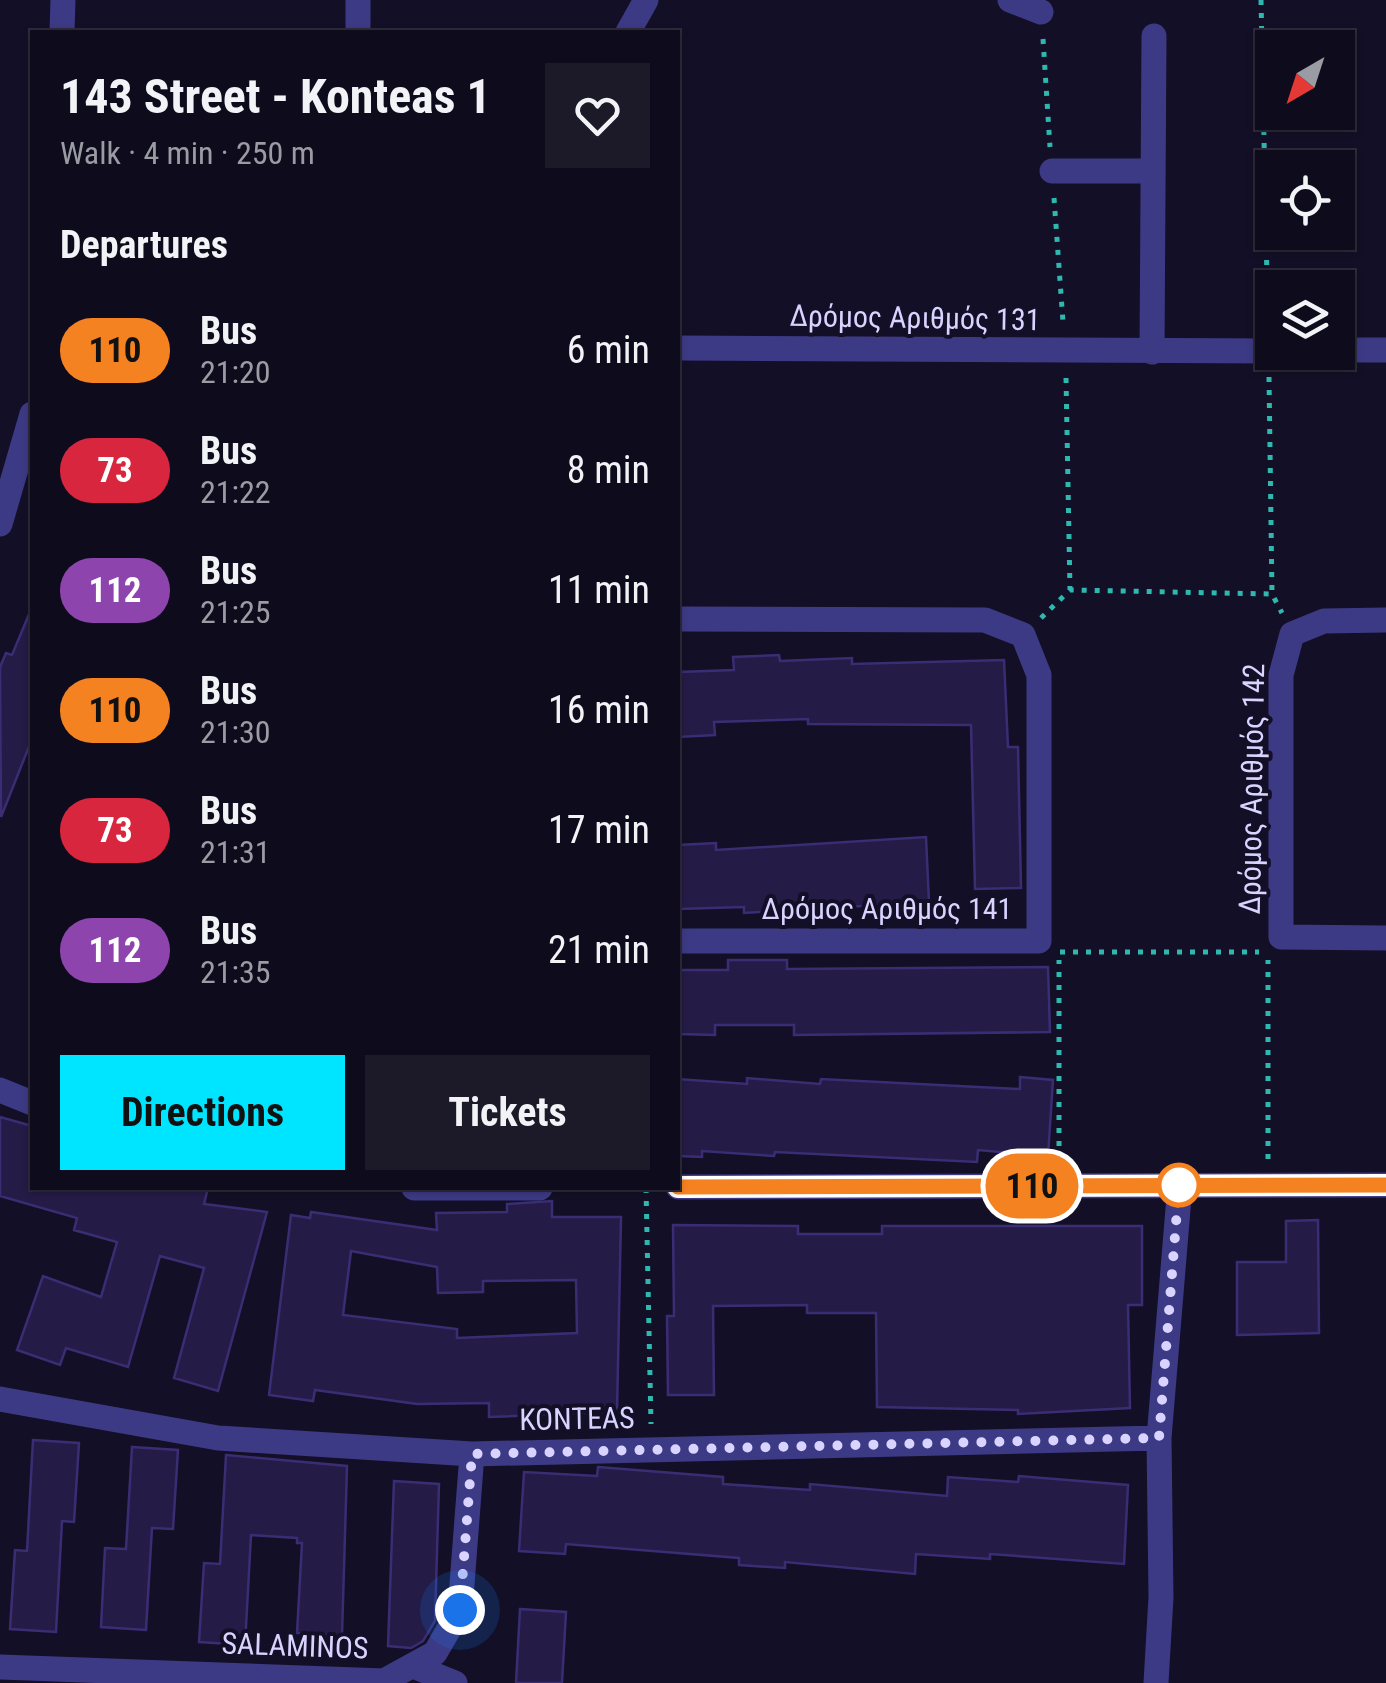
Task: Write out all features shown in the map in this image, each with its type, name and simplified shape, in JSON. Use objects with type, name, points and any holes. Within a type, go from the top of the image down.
[{"type":"street","points":[[62,30],[63,0]]},
{"type":"street","points":[[358,0],[358,30]]},
{"type":"street","points":[[629,30],[646,0]]},
{"type":"street","points":[[1010,0],[1041,12]]},
{"type":"street","points":[[1152,352],[1154,36]]},
{"type":"street","points":[[1052,171],[1152,171]]},
{"type":"street","name":"Δρόμος Αριθμός 131","points":[[680,348],[1255,351]]},
{"type":"street","points":[[1355,350],[1386,350]]},
{"type":"street","points":[[0,524],[30,421]]},
{"type":"street","points":[[680,619],[985,620],[1024,634]]},
{"type":"street","name":"Δρόμος Αριθμός 142","points":[[1386,620],[1324,621],[1292,634],[1280,674],[1281,937],[1386,938]]},
{"type":"street","name":"Δρόμος Αριθμός 141","points":[[680,941],[1049,946],[1039,675],[1024,634]]},
{"type":"street","points":[[0,1090],[30,1101]]},
{"type":"street","points":[[1156,1683],[1159,1438],[1180,1185]]},
{"type":"street","points":[[680,1187],[1386,1185]]},
{"type":"street","name":"KONTEAS","points":[[0,1399],[218,1438],[472,1454],[1159,1438]]},
{"type":"street","name":"SALAMINOS","points":[[0,1667],[384,1682],[435,1653],[460,1610],[472,1454]]},
{"type":"street","points":[[412,1666],[456,1683]]},
{"type":"path","points":[[1261,0],[1268,270]]},
{"type":"path","points":[[1041,12],[1066,352],[1070,590]]},
{"type":"path","points":[[1270,370],[1272,594],[1292,634]]},
{"type":"path","points":[[1024,634],[1070,590],[1272,594]]},
{"type":"path","points":[[1058,1186],[1049,946],[1268,952],[1268,1185]]},
{"type":"path","points":[[646,1190],[651,1450]]},
{"type":"building","points":[[30,612],[30,744],[1,817],[0,667],[6,653],[12,655]]},
{"type":"building","points":[[779,655],[780,661],[852,658],[852,664],[1004,660],[1008,747],[1018,747],[1021,888],[975,889],[971,725],[808,724],[808,719],[714,722],[715,735],[680,737],[680,672],[734,670],[733,657]]},
{"type":"building","points":[[926,837],[929,902],[744,913],[744,907],[680,909],[680,845],[716,843],[716,850]]},
{"type":"building","points":[[728,960],[787,960],[787,969],[1048,967],[1050,1032],[794,1035],[794,1025],[715,1025],[715,1035],[680,1034],[680,970],[728,970]]},
{"type":"building","points":[[1020,1077],[1053,1080],[1048,1156],[978,1150],[977,1162],[775,1152],[774,1156],[702,1151],[702,1157],[680,1156],[680,1079],[747,1084],[747,1078],[820,1084],[821,1079],[1020,1089]]},
{"type":"building","points":[[0,1117],[30,1125],[30,1190],[208,1190],[204,1204],[267,1212],[218,1391],[174,1378],[204,1268],[160,1256],[128,1367],[66,1348],[60,1365],[17,1350],[43,1276],[101,1297],[117,1242],[74,1230],[77,1218],[0,1196]]},
{"type":"building","points":[[552,1201],[552,1217],[621,1217],[617,1412],[489,1417],[489,1403],[417,1404],[315,1390],[313,1401],[269,1395],[291,1215],[310,1218],[311,1212],[437,1230],[436,1213],[507,1212],[507,1204]],"holes":[[[351,1251],[437,1267],[438,1293],[483,1292],[483,1281],[576,1280],[577,1333],[457,1338],[457,1329],[343,1315]]]},
{"type":"building","points":[[1318,1220],[1319,1333],[1237,1335],[1237,1262],[1286,1262],[1286,1221]]},
{"type":"building","points":[[673,1225],[798,1226],[798,1234],[882,1234],[882,1226],[1142,1226],[1142,1305],[1128,1305],[1130,1408],[1018,1414],[1018,1410],[877,1407],[876,1313],[807,1313],[807,1305],[713,1306],[714,1395],[668,1395],[667,1316],[674,1316]]},
{"type":"building","points":[[33,1440],[79,1443],[74,1522],[62,1521],[56,1632],[10,1629],[15,1550],[27,1551]]},
{"type":"building","points":[[132,1447],[178,1450],[173,1529],[152,1528],[146,1630],[101,1627],[105,1548],[126,1549]]},
{"type":"building","points":[[226,1455],[347,1466],[342,1636],[297,1633],[302,1543],[297,1543],[297,1538],[251,1535],[245,1645],[199,1642],[204,1563],[220,1564]]},
{"type":"building","points":[[598,1467],[723,1477],[723,1484],[810,1490],[810,1484],[947,1496],[948,1477],[1018,1482],[1019,1476],[1128,1485],[1124,1564],[990,1554],[990,1559],[916,1554],[915,1574],[785,1562],[785,1568],[739,1565],[739,1558],[566,1544],[565,1554],[519,1551],[524,1472],[597,1476]]},
{"type":"building","points":[[394,1481],[439,1484],[435,1621],[423,1641],[411,1648],[388,1646]]},
{"type":"building","points":[[520,1609],[566,1612],[562,1683],[516,1683]]},
{"type":"bus line","name":"110","points":[[680,1187],[1386,1185]]},
{"type":"route","points":[[460,1610],[472,1454],[1159,1438],[1179,1185]]}]
